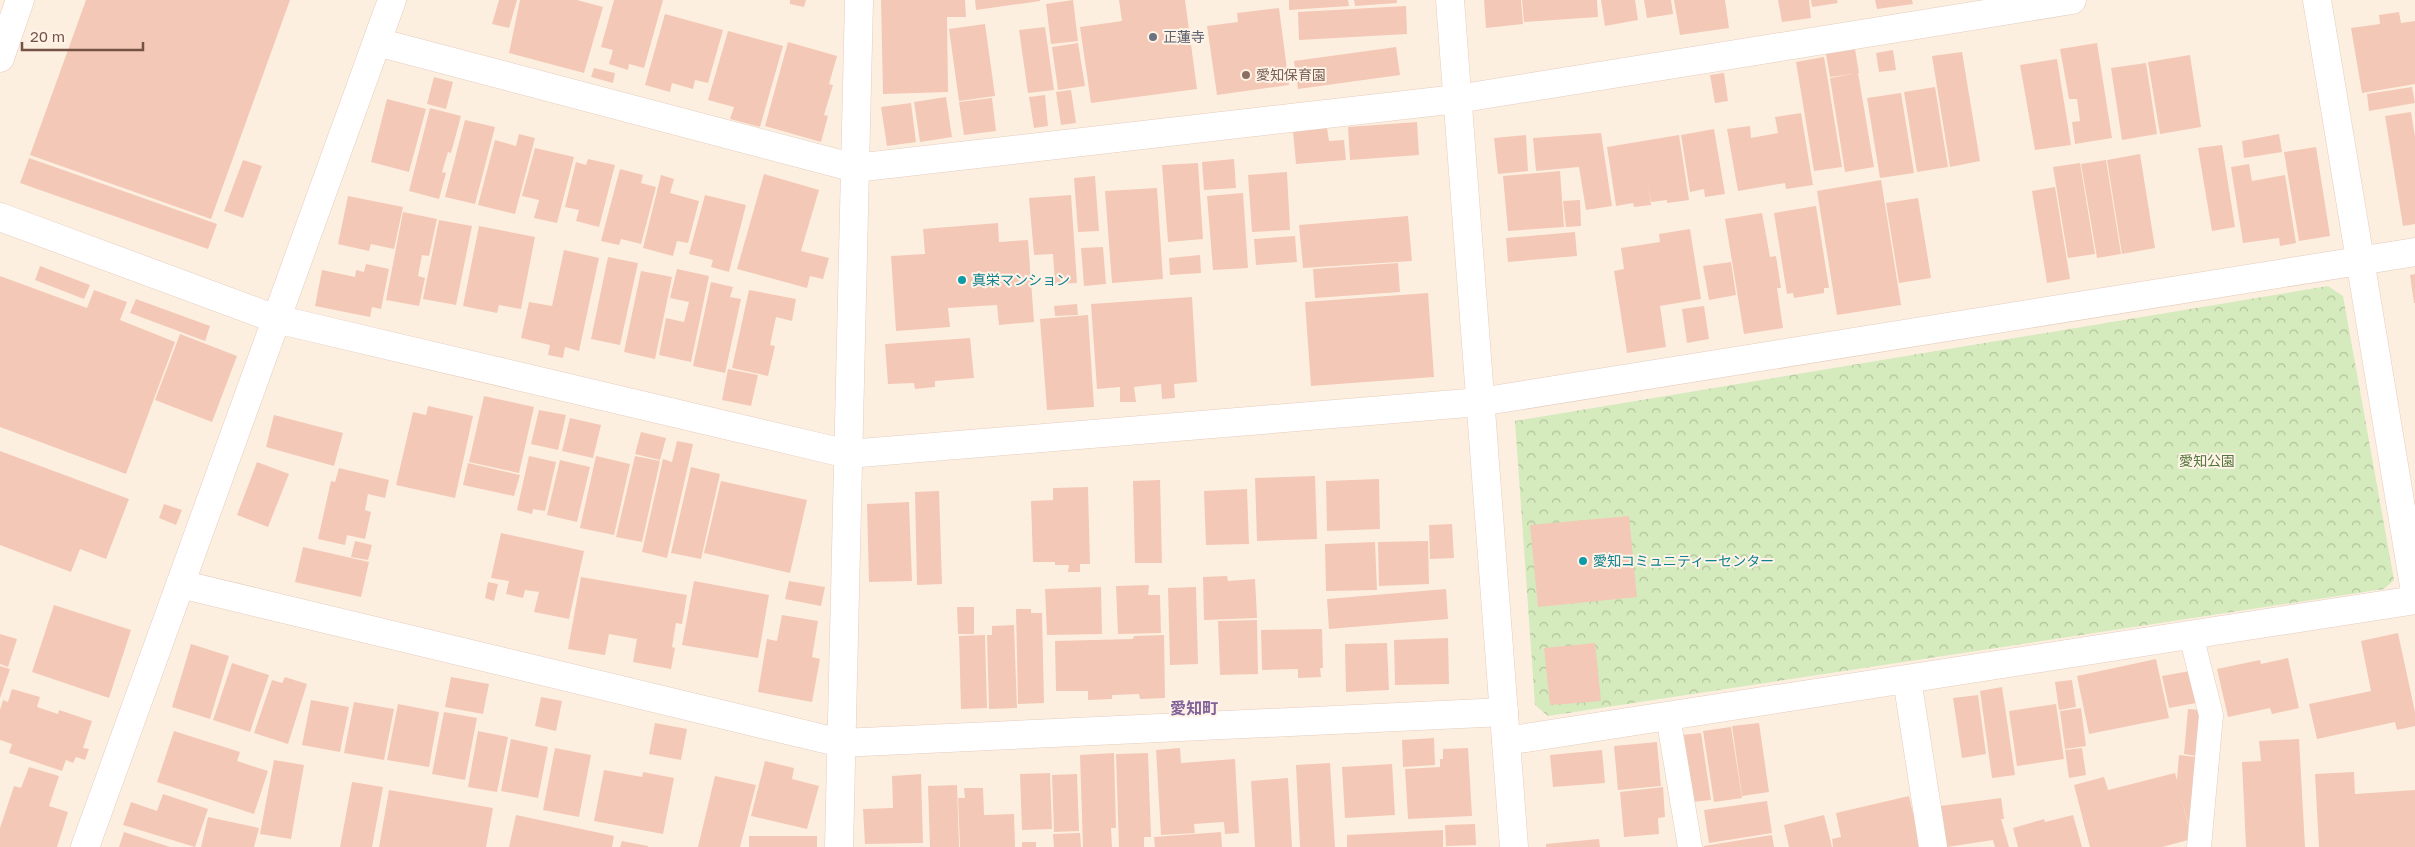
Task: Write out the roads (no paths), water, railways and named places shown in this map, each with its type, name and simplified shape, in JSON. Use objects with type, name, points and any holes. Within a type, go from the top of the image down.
[{"type":"street","points":[[0,58],[20,0]]},
{"type":"street","points":[[85,847],[392,0]]},
{"type":"street","points":[[838,847],[859,0]]},
{"type":"street","points":[[1450,0],[1514,847]]},
{"type":"street","points":[[377,42],[855,168],[1457,99],[2072,0]]},
{"type":"street","points":[[2317,0],[2412,560],[2415,592]]},
{"type":"street","points":[[0,217],[276,319],[848,454],[1480,402],[2415,252]]},
{"type":"street","points":[[180,584],[841,743],[1504,712]]},
{"type":"street","points":[[1506,741],[2415,600]]},
{"type":"street","points":[[1907,679],[1933,847]]},
{"type":"lane","points":[[2191,635],[2211,715],[2199,847]]},
{"type":"lane","points":[[1668,716],[1690,847]]},
{"type":"place","name":"正蓮寺","points":[[1153,37]]},
{"type":"place","name":"愛知保育園","points":[[1246,75]]},
{"type":"place","name":"真栄マンション","points":[[962,280]]},
{"type":"place","name":"愛知コミュニティーセンター","points":[[1583,561]]},
{"type":"district","name":"愛知町","points":[[1194,708]]},
{"type":"park label","name":"愛知公園","points":[[2207,461]]}]
